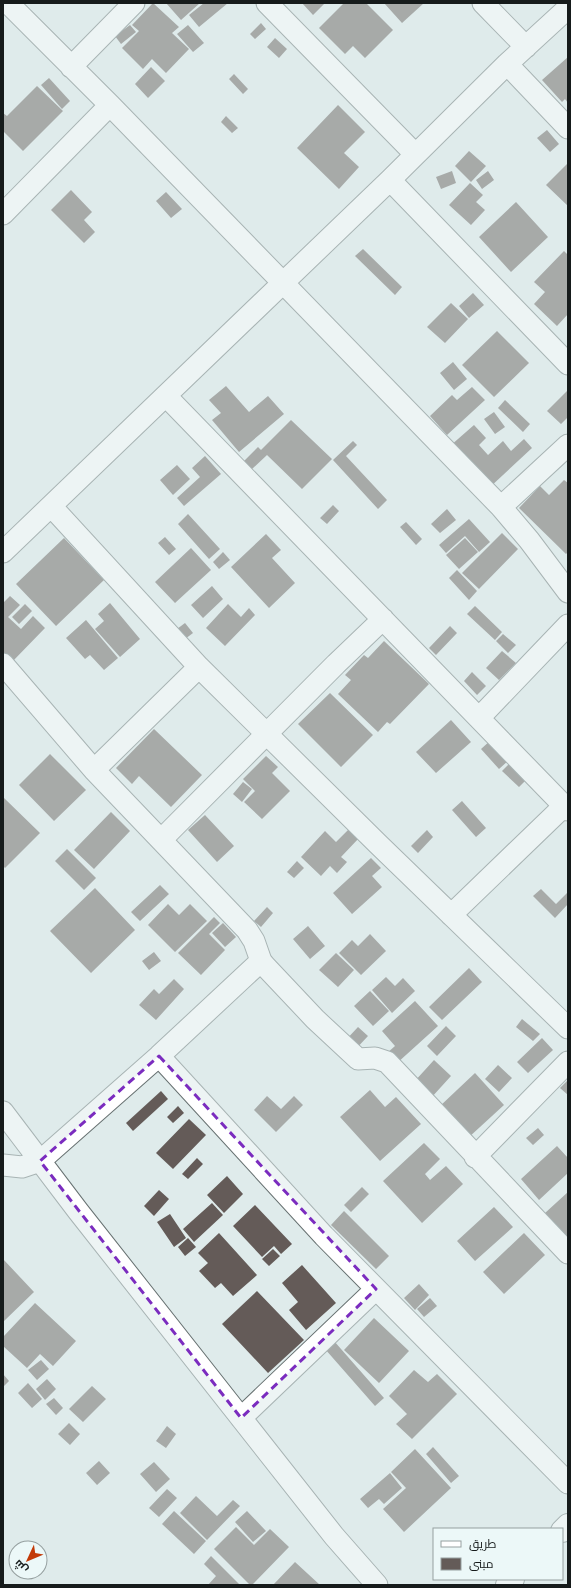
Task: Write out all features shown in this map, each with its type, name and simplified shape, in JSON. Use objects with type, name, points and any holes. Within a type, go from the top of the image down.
[{"type":"street","points":[[8,3],[110,105],[501,507],[529,540],[568,592]]},
{"type":"street","points":[[71,67],[134,3]]},
{"type":"street","points":[[267,3],[415,154]]},
{"type":"street","points":[[483,3],[526,47]]},
{"type":"street","points":[[3,552],[390,180],[507,64],[568,8]]},
{"type":"street","points":[[507,64],[568,128]]},
{"type":"street","points":[[3,214],[110,105]]},
{"type":"street","points":[[390,180],[568,364]]},
{"type":"street","points":[[166,396],[566,808],[451,915]]},
{"type":"street","points":[[501,507],[568,444]]},
{"type":"street","points":[[51,506],[199,667],[568,1028]]},
{"type":"street","points":[[161,840],[330,669],[383,619]]},
{"type":"street","points":[[479,718],[568,625]]},
{"type":"street","points":[[3,664],[94,770],[251,935],[261,961],[315,1019],[358,1059],[375,1058],[387,1062],[568,1253]]},
{"type":"street","points":[[94,770],[199,667]]},
{"type":"street","points":[[3,1165],[22,1167],[40,1161],[159,1056],[261,961]]},
{"type":"street","points":[[159,1056],[324,1236],[568,1483]]},
{"type":"street","points":[[475,1156],[568,1062]]},
{"type":"street","points":[[3,1112],[334,1536],[377,1585]]},
{"type":"street","points":[[241,1418],[376,1288]]},
{"type":"highlighted area","points":[[159,1056],[376,1289],[241,1418],[40,1161]]},
{"type":"building","points":[[153,3],[179,27],[172,33],[189,49],[166,73],[152,59],[143,69],[122,48],[139,31],[132,25]]},
{"type":"building","points":[[166,3],[200,3],[181,20]]},
{"type":"building","points":[[204,3],[228,3],[199,27],[189,15]]},
{"type":"building","points":[[302,3],[325,3],[313,15]]},
{"type":"building","points":[[344,3],[366,3],[393,30],[365,58],[353,46],[345,54],[319,28]]},
{"type":"building","points":[[384,3],[424,3],[402,23]]},
{"type":"building","points":[[261,23],[266,29],[255,39],[250,34]]},
{"type":"building","points":[[130,25],[136,32],[121,44],[115,36]]},
{"type":"building","points":[[188,25],[204,43],[193,52],[177,34]]},
{"type":"building","points":[[275,38],[287,49],[279,58],[267,47]]},
{"type":"building","points":[[568,57],[568,103],[565,99],[562,102],[542,80]]},
{"type":"building","points":[[151,67],[165,81],[148,98],[135,84]]},
{"type":"building","points":[[234,74],[248,89],[243,94],[229,79]]},
{"type":"building","points":[[49,78],[70,101],[62,109],[41,85]]},
{"type":"building","points":[[37,86],[63,111],[23,151],[3,131],[3,113],[7,116]]},
{"type":"building","points":[[338,105],[365,132],[344,153],[359,167],[339,189],[297,148]]},
{"type":"building","points":[[226,116],[238,128],[232,133],[221,122]]},
{"type":"building","points":[[547,130],[559,144],[550,152],[537,138]]},
{"type":"building","points":[[469,151],[486,166],[471,182],[455,166]]},
{"type":"building","points":[[568,163],[568,206],[546,185]]},
{"type":"building","points":[[452,171],[456,183],[441,189],[436,177]]},
{"type":"building","points":[[488,171],[494,180],[482,189],[476,180]]},
{"type":"building","points":[[470,183],[483,195],[476,202],[485,210],[471,225],[449,205]]},
{"type":"building","points":[[71,190],[92,212],[84,220],[95,232],[84,243],[51,210]]},
{"type":"building","points":[[166,192],[182,209],[171,218],[156,201]]},
{"type":"building","points":[[516,202],[548,237],[511,272],[479,237]]},
{"type":"building","points":[[363,249],[402,287],[395,295],[355,256]]},
{"type":"building","points":[[564,251],[568,255],[568,314],[557,326],[534,304],[545,292],[534,282]]},
{"type":"building","points":[[473,293],[484,305],[469,318],[459,306]]},
{"type":"building","points":[[451,303],[468,319],[445,343],[427,327]]},
{"type":"building","points":[[497,331],[529,363],[494,397],[462,365]]},
{"type":"building","points":[[453,362],[467,379],[454,390],[440,373]]},
{"type":"building","points":[[226,386],[249,412],[268,396],[284,414],[239,452],[212,420],[221,413],[209,400]]},
{"type":"building","points":[[472,387],[485,400],[447,435],[430,416],[452,395],[457,400]]},
{"type":"building","points":[[568,390],[568,417],[561,424],[547,411]]},
{"type":"building","points":[[505,400],[530,424],[523,432],[498,408]]},
{"type":"building","points":[[494,412],[505,427],[495,434],[484,419]]},
{"type":"building","points":[[291,420],[332,459],[302,489],[267,455],[252,469],[244,461],[258,447],[261,450]]},
{"type":"building","points":[[474,425],[486,438],[479,445],[488,455],[503,441],[511,451],[524,439],[532,448],[489,488],[450,446]]},
{"type":"building","points":[[353,441],[357,445],[346,456],[387,500],[378,509],[333,460]]},
{"type":"building","points":[[205,456],[221,474],[184,506],[177,498],[200,477],[192,468]]},
{"type":"building","points":[[177,465],[190,479],[173,495],[160,480]]},
{"type":"building","points":[[564,480],[568,483],[568,552],[566,554],[519,508],[540,486],[549,495]]},
{"type":"building","points":[[333,505],[339,511],[327,524],[320,518]]},
{"type":"building","points":[[447,509],[456,520],[440,533],[431,524]]},
{"type":"building","points":[[188,514],[220,549],[209,559],[178,524]]},
{"type":"building","points":[[469,519],[490,542],[479,552],[465,536],[446,553],[439,545]]},
{"type":"building","points":[[406,522],[422,539],[416,545],[400,527]]},
{"type":"building","points":[[502,533],[518,549],[479,589],[462,573]]},
{"type":"building","points":[[266,534],[281,550],[272,558],[295,583],[269,608],[231,567]]},
{"type":"building","points":[[165,537],[176,549],[169,555],[158,543]]},
{"type":"building","points":[[64,538],[104,580],[56,626],[16,584]]},
{"type":"building","points":[[465,538],[478,552],[459,569],[446,555]]},
{"type":"building","points":[[191,548],[211,570],[175,603],[155,582]]},
{"type":"building","points":[[223,552],[230,560],[219,569],[213,562]]},
{"type":"building","points":[[457,570],[477,591],[469,600],[449,578]]},
{"type":"building","points":[[212,586],[223,599],[203,618],[191,605]]},
{"type":"building","points":[[10,596],[20,605],[8,617],[21,629],[33,616],[45,628],[12,662],[3,653],[3,603]]},
{"type":"building","points":[[110,603],[140,639],[120,657],[95,629],[104,621],[98,614]]},
{"type":"building","points":[[25,604],[32,611],[19,624],[12,617]]},
{"type":"building","points":[[228,604],[241,617],[249,608],[255,615],[225,646],[206,628]]},
{"type":"building","points":[[475,606],[502,632],[495,640],[467,614]]},
{"type":"building","points":[[86,620],[118,658],[104,670],[90,655],[85,659],[66,638]]},
{"type":"building","points":[[185,623],[193,633],[185,639],[177,629]]},
{"type":"building","points":[[450,626],[457,633],[436,655],[429,648]]},
{"type":"building","points":[[503,634],[516,645],[508,653],[496,641]]},
{"type":"building","points":[[384,641],[429,684],[390,724],[387,722],[378,732],[338,694],[351,680],[345,675],[364,655],[368,658]]},
{"type":"building","points":[[502,651],[516,663],[499,680],[486,668]]},
{"type":"building","points":[[472,672],[486,686],[477,695],[464,681]]},
{"type":"building","points":[[330,693],[373,735],[341,767],[298,724]]},
{"type":"building","points":[[451,720],[471,742],[436,773],[416,752]]},
{"type":"building","points":[[154,729],[202,775],[171,807],[139,776],[132,784],[116,768]]},
{"type":"building","points":[[491,740],[509,760],[499,769],[481,749]]},
{"type":"building","points":[[50,754],[86,790],[54,821],[19,785]]},
{"type":"building","points":[[266,756],[278,767],[272,773],[290,791],[262,819],[244,802],[255,791],[243,779]]},
{"type":"building","points":[[511,762],[528,778],[519,787],[502,771]]},
{"type":"building","points":[[243,782],[252,789],[242,802],[233,794]]},
{"type":"building","points":[[3,797],[40,833],[5,868],[3,866]]},
{"type":"building","points":[[462,801],[486,828],[476,837],[452,810]]},
{"type":"building","points":[[111,812],[130,831],[94,869],[74,850]]},
{"type":"building","points":[[205,815],[234,846],[217,862],[188,830]]},
{"type":"building","points":[[349,829],[359,838],[341,857],[347,862],[337,873],[330,866],[321,876],[301,857],[325,831],[336,842]]},
{"type":"building","points":[[427,830],[433,837],[418,853],[411,846]]},
{"type":"building","points":[[67,849],[96,878],[84,890],[55,861]]},
{"type":"building","points":[[371,858],[381,868],[372,876],[382,887],[352,914],[333,893]]},
{"type":"building","points":[[297,861],[304,868],[294,878],[287,872]]},
{"type":"building","points":[[160,885],[169,894],[140,921],[131,912]]},
{"type":"building","points":[[95,888],[135,930],[91,973],[50,931]]},
{"type":"building","points":[[541,889],[556,904],[567,893],[568,895],[568,904],[555,918],[533,896]]},
{"type":"building","points":[[168,904],[179,915],[190,904],[207,921],[175,952],[148,925]]},
{"type":"building","points":[[267,907],[273,913],[261,927],[254,921]]},
{"type":"building","points":[[214,917],[220,923],[209,934],[225,950],[201,975],[178,953]]},
{"type":"building","points":[[223,923],[236,937],[225,947],[212,933]]},
{"type":"building","points":[[308,926],[325,946],[310,959],[293,939]]},
{"type":"building","points":[[370,934],[386,951],[361,975],[339,953],[352,940],[358,946]]},
{"type":"building","points":[[154,952],[161,961],[149,970],[142,961]]},
{"type":"building","points":[[336,953],[354,970],[338,987],[319,970]]},
{"type":"building","points":[[469,968],[482,982],[442,1020],[429,1007]]},
{"type":"building","points":[[386,977],[395,986],[403,978],[415,991],[392,1013],[372,990]]},
{"type":"building","points":[[174,979],[184,989],[156,1020],[139,1005],[154,989],[159,994]]},
{"type":"building","points":[[370,991],[389,1011],[373,1026],[354,1006]]},
{"type":"building","points":[[415,1001],[438,1026],[396,1064],[386,1054],[395,1046],[382,1031]]},
{"type":"building","points":[[522,1019],[540,1034],[533,1041],[516,1027]]},
{"type":"building","points":[[446,1026],[456,1036],[437,1056],[427,1046]]},
{"type":"building","points":[[358,1027],[368,1036],[354,1051],[344,1042]]},
{"type":"building","points":[[542,1038],[553,1050],[528,1073],[517,1062]]},
{"type":"building","points":[[434,1060],[451,1076],[431,1098],[414,1082]]},
{"type":"building","points":[[498,1065],[512,1078],[499,1092],[485,1079]]},
{"type":"building","points":[[475,1073],[504,1105],[468,1138],[439,1107]]},
{"type":"building","points":[[568,1080],[568,1095],[560,1088]]},
{"type":"building","points":[[370,1090],[385,1107],[396,1097],[421,1124],[380,1161],[340,1117]]},
{"type":"building","points":[[161,1091],[168,1099],[133,1131],[126,1123]]},
{"type":"building","points":[[267,1096],[281,1109],[294,1096],[303,1105],[276,1132],[254,1110]]},
{"type":"building","points":[[178,1106],[184,1113],[173,1123],[167,1117]]},
{"type":"building","points":[[189,1119],[206,1135],[173,1169],[156,1153]]},
{"type":"building","points":[[538,1128],[544,1135],[533,1145],[526,1138]]},
{"type":"building","points":[[424,1143],[440,1159],[425,1174],[430,1180],[446,1166],[463,1184],[422,1223],[383,1181]]},
{"type":"building","points":[[557,1146],[568,1158],[568,1173],[539,1200],[521,1179]]},
{"type":"building","points":[[197,1158],[203,1164],[188,1179],[182,1174]]},
{"type":"building","points":[[227,1176],[243,1194],[224,1213],[207,1195]]},
{"type":"building","points":[[362,1187],[369,1194],[351,1212],[344,1205]]},
{"type":"building","points":[[159,1190],[169,1199],[154,1216],[144,1206]]},
{"type":"building","points":[[568,1192],[568,1238],[545,1213]]},
{"type":"building","points":[[212,1203],[223,1215],[194,1242],[183,1229]]},
{"type":"building","points":[[255,1205],[292,1244],[281,1254],[274,1246],[262,1257],[233,1226]]},
{"type":"building","points":[[494,1207],[513,1227],[475,1261],[457,1241]]},
{"type":"building","points":[[344,1211],[389,1256],[376,1269],[331,1225]]},
{"type":"building","points":[[170,1214],[186,1238],[174,1247],[157,1222]]},
{"type":"building","points":[[219,1233],[257,1275],[233,1296],[221,1283],[215,1288],[199,1271],[208,1263],[198,1253]]},
{"type":"building","points":[[524,1233],[545,1255],[504,1294],[483,1272]]},
{"type":"building","points":[[188,1238],[196,1247],[185,1256],[178,1247]]},
{"type":"building","points":[[273,1249],[280,1256],[269,1266],[262,1259]]},
{"type":"building","points":[[3,1259],[34,1292],[3,1322]]},
{"type":"building","points":[[302,1265],[336,1303],[306,1330],[289,1310],[298,1302],[282,1283]]},
{"type":"building","points":[[419,1284],[429,1295],[415,1310],[404,1298]]},
{"type":"building","points":[[257,1291],[304,1340],[268,1373],[222,1324]]},
{"type":"building","points":[[430,1298],[437,1306],[424,1317],[417,1309]]},
{"type":"building","points":[[35,1303],[76,1341],[53,1366],[40,1354],[27,1368],[3,1346],[3,1337]]},
{"type":"building","points":[[374,1318],[409,1351],[379,1383],[344,1350]]},
{"type":"building","points":[[334,1341],[384,1398],[375,1406],[325,1349]]},
{"type":"building","points":[[41,1360],[49,1369],[37,1380],[28,1370]]},
{"type":"building","points":[[414,1370],[428,1382],[437,1374],[457,1394],[412,1439],[396,1424],[407,1414],[389,1396]]},
{"type":"building","points":[[3,1374],[9,1381],[3,1387]]},
{"type":"building","points":[[47,1379],[56,1389],[45,1400],[36,1389]]},
{"type":"building","points":[[28,1383],[42,1399],[32,1408],[18,1393]]},
{"type":"building","points":[[92,1386],[106,1399],[83,1422],[69,1409]]},
{"type":"building","points":[[54,1398],[63,1408],[56,1415],[46,1404]]},
{"type":"building","points":[[69,1423],[80,1434],[70,1445],[58,1434]]},
{"type":"building","points":[[167,1426],[176,1434],[166,1448],[156,1441]]},
{"type":"building","points":[[433,1447],[459,1476],[451,1483],[426,1454]]},
{"type":"building","points":[[415,1449],[451,1488],[404,1532],[383,1509],[406,1488],[391,1472]]},
{"type":"building","points":[[99,1461],[110,1473],[97,1485],[86,1473]]},
{"type":"building","points":[[154,1462],[170,1479],[156,1492],[140,1474]]},
{"type":"building","points":[[390,1473],[402,1488],[384,1504],[379,1499],[368,1508],[360,1499]]},
{"type":"building","points":[[167,1489],[177,1498],[159,1517],[149,1508]]},
{"type":"building","points":[[196,1496],[217,1516],[233,1500],[240,1506],[207,1540],[180,1513]]},
{"type":"building","points":[[174,1511],[206,1541],[194,1554],[162,1524]]},
{"type":"building","points":[[247,1511],[266,1531],[253,1542],[235,1522]]},
{"type":"building","points":[[236,1527],[254,1545],[270,1529],[289,1547],[252,1585],[250,1585],[214,1549]]},
{"type":"building","points":[[211,1556],[240,1585],[208,1585],[216,1576],[204,1564]]},
{"type":"building","points":[[295,1562],[320,1585],[273,1585]]}]
